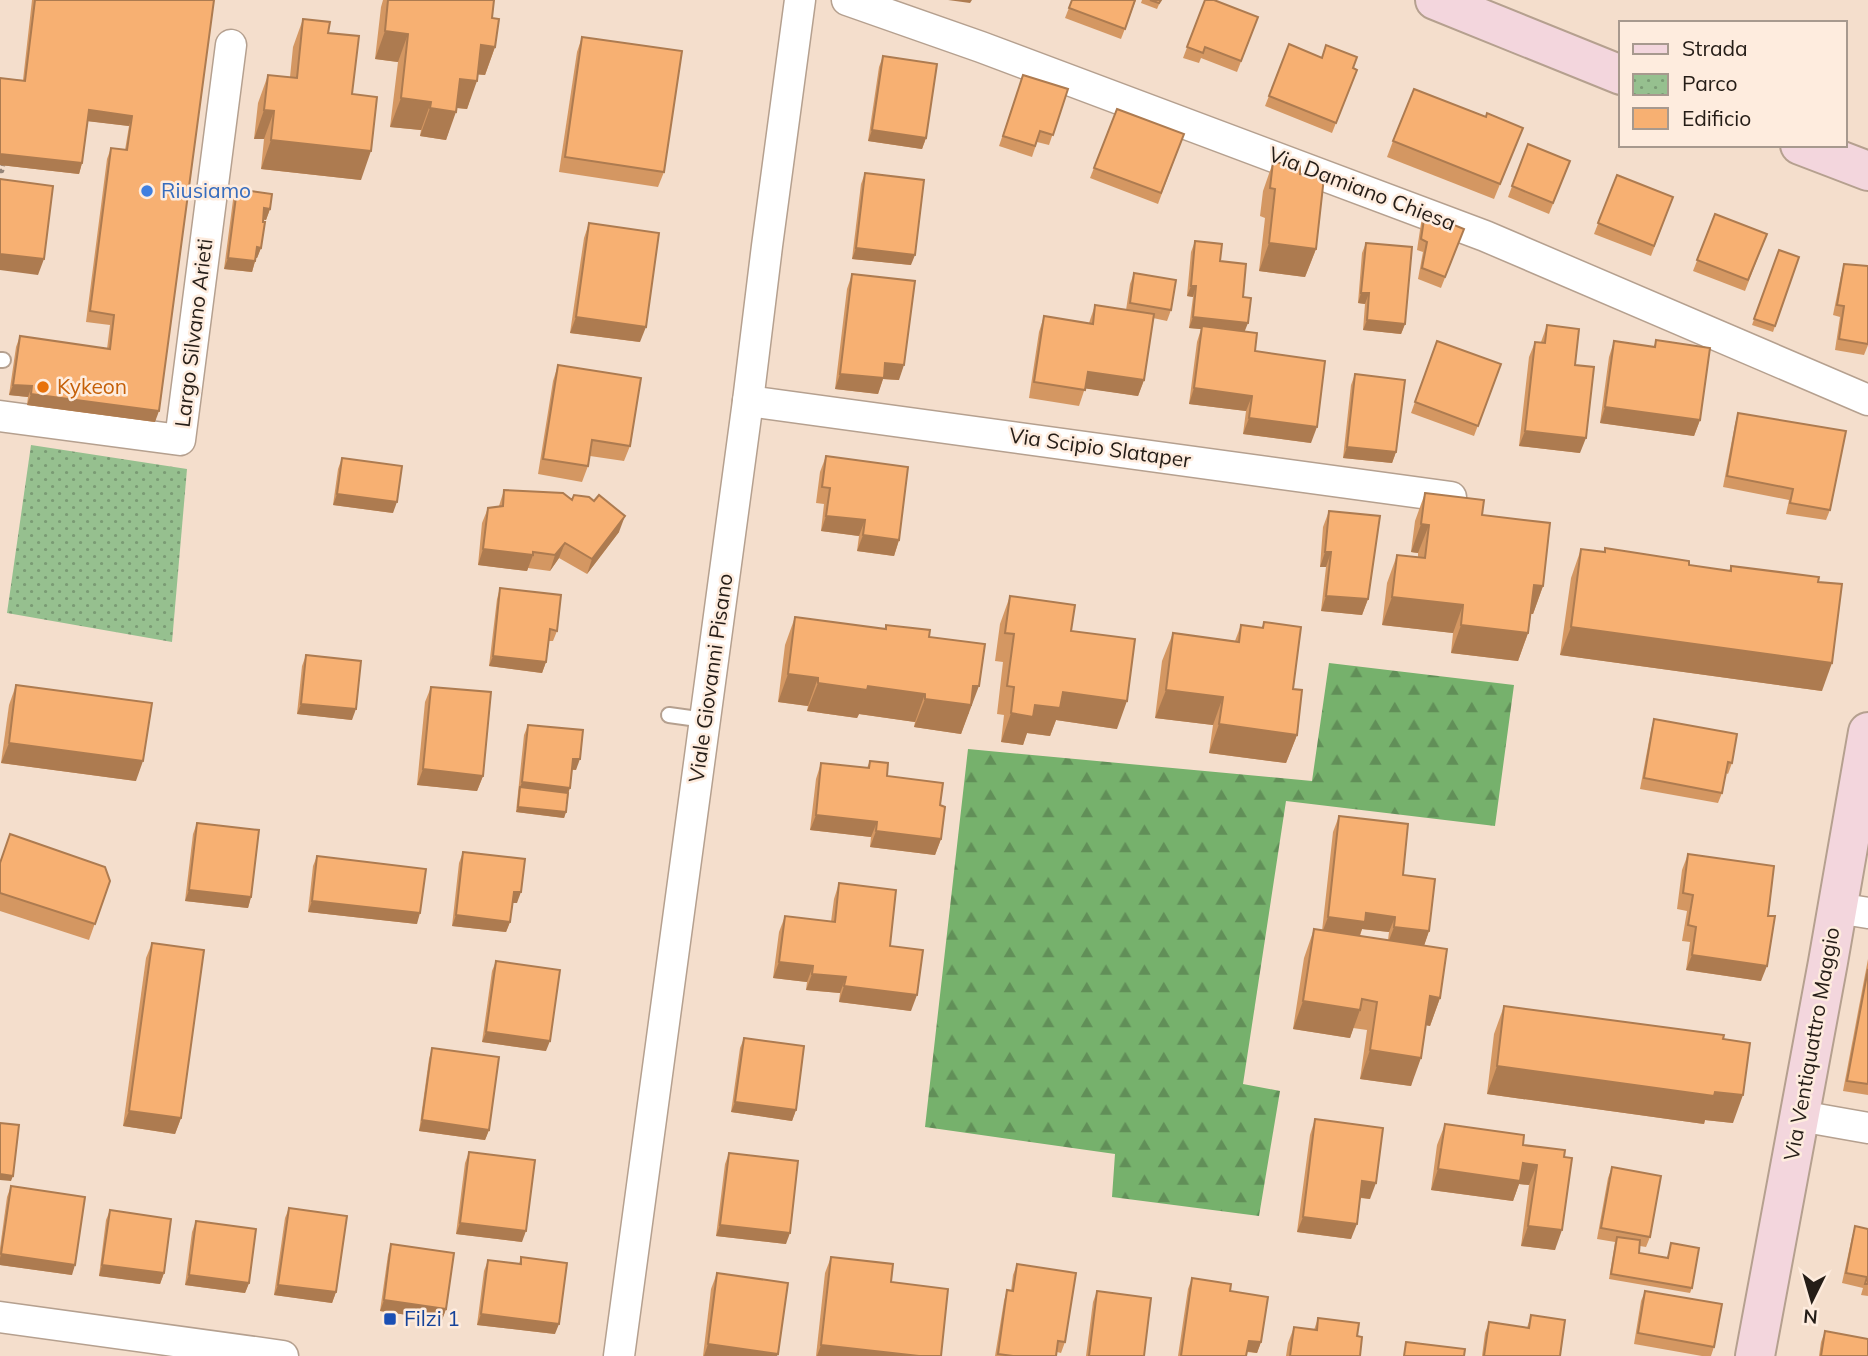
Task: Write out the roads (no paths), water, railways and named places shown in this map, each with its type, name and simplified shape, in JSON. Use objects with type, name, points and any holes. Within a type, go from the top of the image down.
[{"type":"street","name":"Viale Giovanni Pisano","points":[[619,1356],[800,0]]},
{"type":"street","name":"Via Damiano Chiesa","points":[[847,0],[981,47],[1485,236],[1868,400]]},
{"type":"street","points":[[1435,0],[1619,74]]},
{"type":"street","name":"Largo Silvano Arieti","points":[[0,416],[180,440],[231,45]]},
{"type":"street","points":[[1805,147],[1868,171]]},
{"type":"street","name":"Via Scipio Slataper","points":[[748,401],[1451,497]]},
{"type":"street","name":"Via Ventiquattro Maggio","points":[[1755,1356],[1800,1116],[1852,911],[1868,732]]},
{"type":"street","points":[[1800,1116],[1868,1128]]},
{"type":"street","points":[[0,1317],[284,1356]]},
{"type":"lane","points":[[669,715],[705,720]]},
{"type":"place","name":"Riusiamo","points":[[147,191]]},
{"type":"place","name":"Kykeon","points":[[43,387]]},
{"type":"place","name":"Filzi 1","points":[[390,1319]]}]
